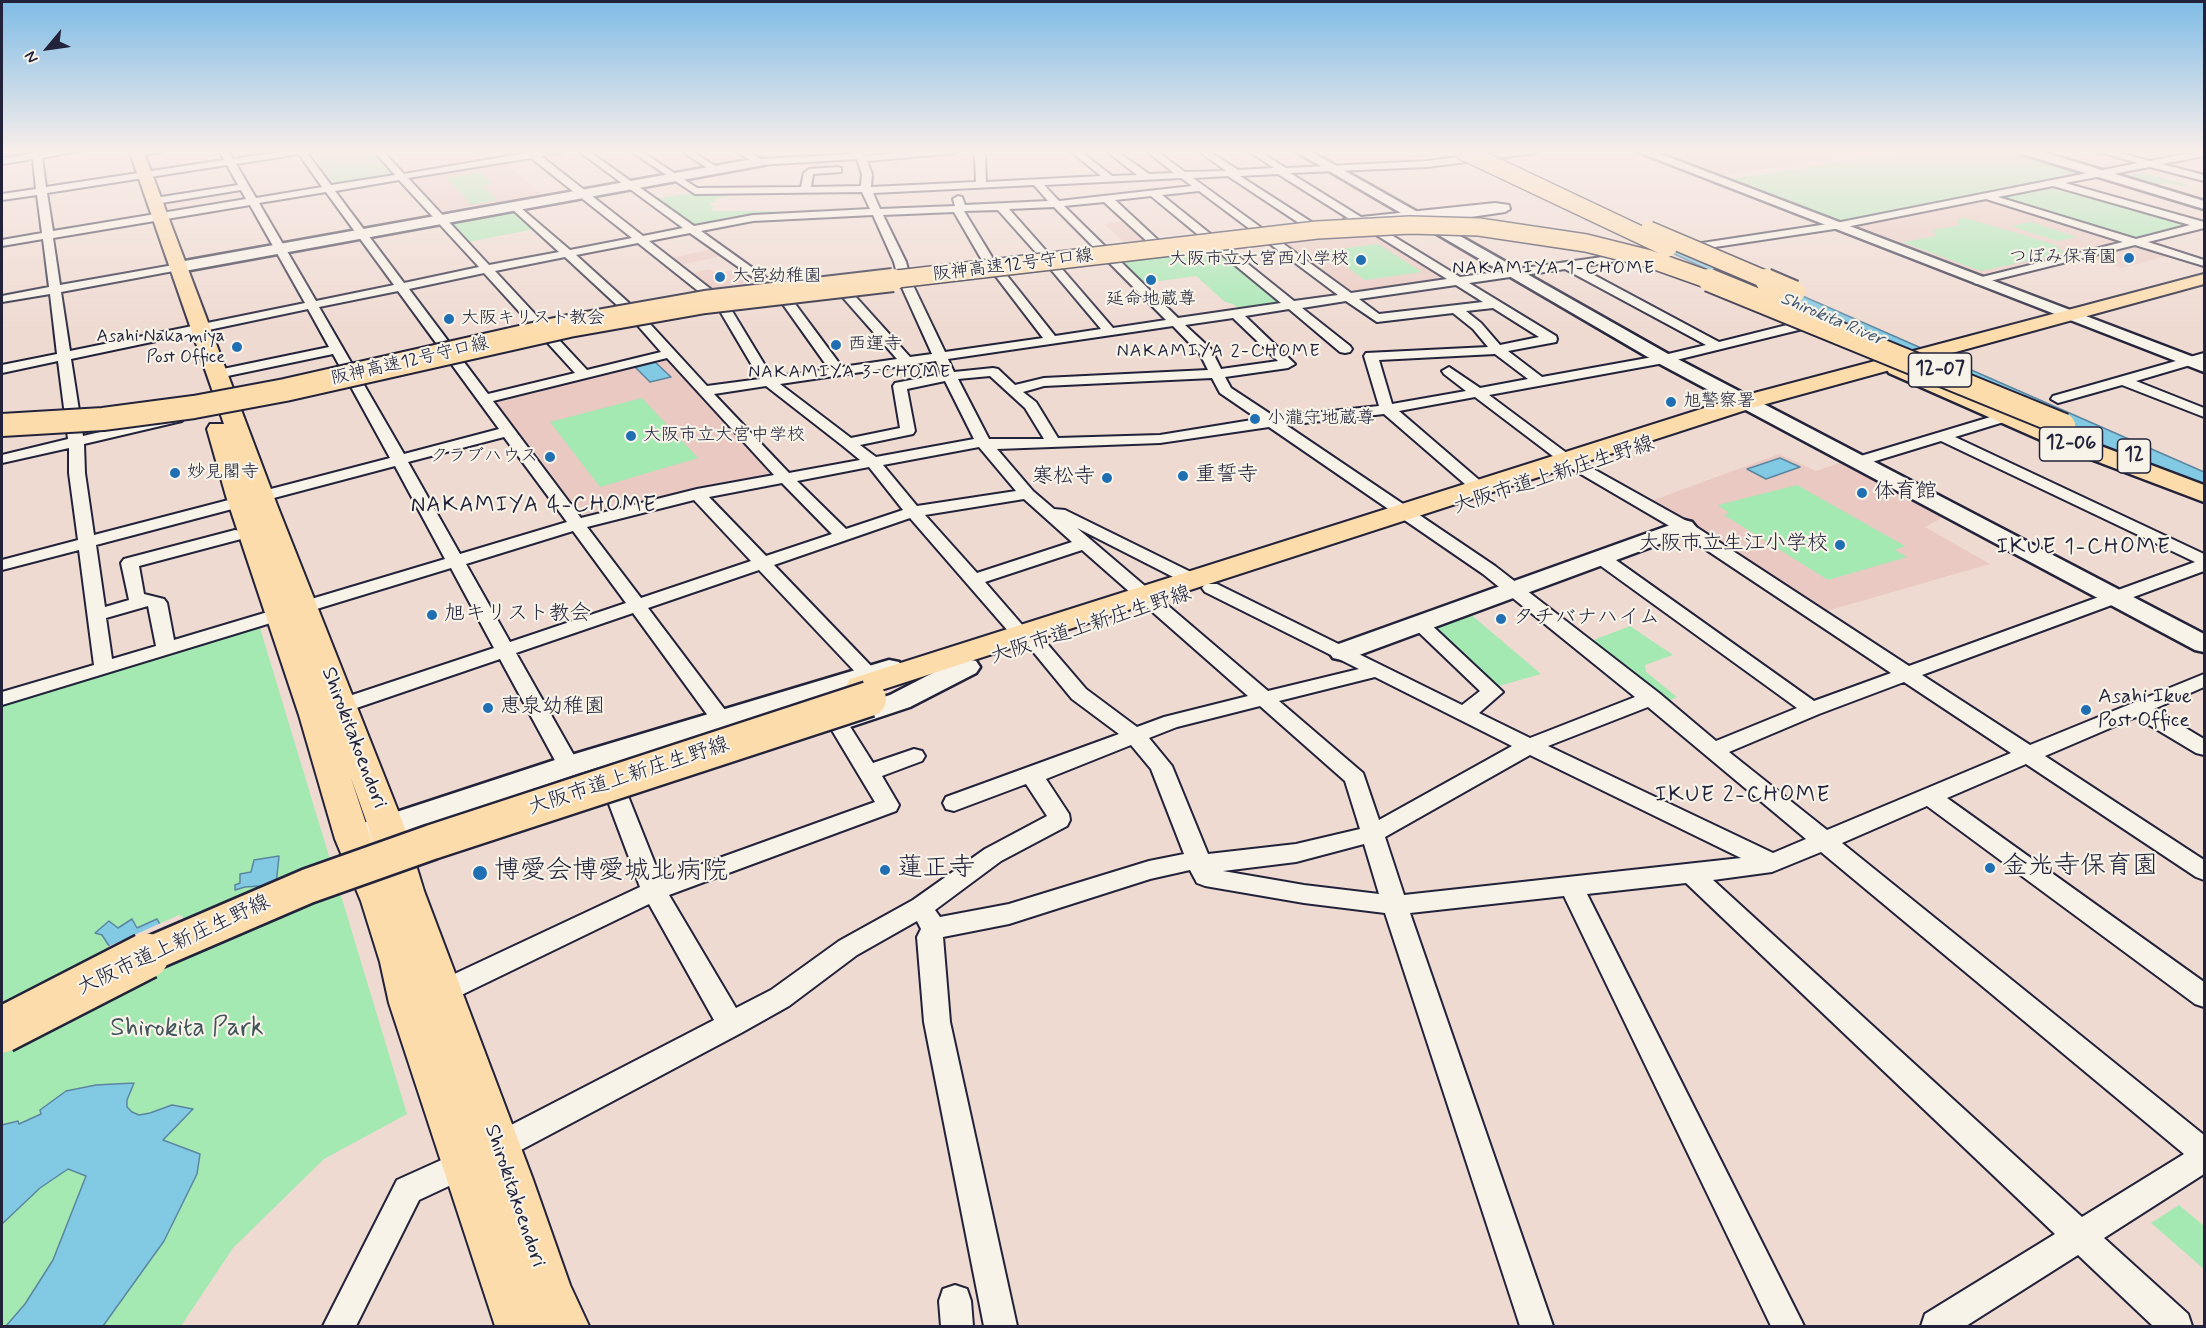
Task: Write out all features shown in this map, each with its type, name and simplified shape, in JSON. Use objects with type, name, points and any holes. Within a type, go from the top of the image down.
[{"type":"highway","name":"12-07","points":[[1591,212],[1743,283],[2054,409]]},
{"type":"highway","name":"12","points":[[1607,212],[1955,360]]},
{"type":"highway","name":"阪神高速12号守口線","points":[[2,416],[110,411],[215,397],[314,378],[566,321],[702,298],[1302,227],[1409,219],[1471,221],[1539,227],[1613,240],[1677,255],[1755,282],[1955,360],[2205,477]]},
{"type":"highway","name":"阪神高速12号守口線","points":[[2,425],[103,419],[194,407],[295,388],[541,332],[705,302],[1284,234],[1392,225],[1473,227],[1575,240],[1634,255],[1696,275],[2054,409],[2205,487]]},
{"type":"highway","name":"12-06","points":[[1899,367],[2052,436],[2205,494]]},
{"type":"main road","name":"Shirokitakoendori","points":[[152,212],[194,330],[221,396],[251,499],[291,610],[315,715],[370,832],[385,873],[385,914],[400,962],[409,1003],[564,1326]]},
{"type":"main road","name":"Shirokitakoendori","points":[[154,212],[154,218]]},
{"type":"main road","name":"大阪市道上新庄生野線","points":[[955,663],[1753,406],[1899,367],[1955,360],[2074,318],[2205,279]]},
{"type":"main road","name":"大阪市道上新庄生野線","points":[[2074,318],[2205,288]]},
{"type":"main road","name":"Shirokitakoendori","points":[[194,330],[221,396]]},
{"type":"main road","name":"大阪市道上新庄生野線","points":[[1410,517],[1479,488],[1573,464]]},
{"type":"main road","name":"Shirokitakoendori","points":[[291,610],[341,707],[370,832]]},
{"type":"main road","name":"大阪市道上新庄生野線","points":[[2,1010],[127,946],[200,912],[309,868],[460,815],[866,686]]},
{"type":"main road","name":"大阪市道上新庄生野線","points":[[2,1030],[194,934],[325,880],[866,686]]},
{"type":"main road","name":"Shirokitakoendori","points":[[385,873],[405,891],[442,992],[520,1326]]},
{"type":"street","points":[[45,212],[104,668]]},
{"type":"street","points":[[2,243],[188,212]]},
{"type":"street","points":[[258,212],[313,306],[569,766]]},
{"type":"street","points":[[346,212],[721,719]]},
{"type":"street","points":[[434,212],[584,375]]},
{"type":"street","points":[[2,299],[483,212]]},
{"type":"street","points":[[521,212],[636,316],[668,354],[842,535]]},
{"type":"street","points":[[608,212],[722,304],[768,381],[873,462],[913,512],[973,580],[1079,694],[1135,736],[1161,766],[1205,878],[1304,894],[1395,905],[1691,874],[1772,863],[2205,680]]},
{"type":"street","points":[[668,212],[771,286]]},
{"type":"street","points":[[2,369],[487,269],[753,218],[897,212]]},
{"type":"street","points":[[960,212],[993,266],[1052,340]]},
{"type":"street","points":[[1005,212],[1110,332]]},
{"type":"street","points":[[1063,212],[1206,352],[1225,390],[1513,588],[1652,698],[2205,1153]]},
{"type":"street","points":[[1121,212],[1154,242]]},
{"type":"street","points":[[1176,212],[1345,349]]},
{"type":"street","points":[[1233,212],[1377,318],[1496,304]]},
{"type":"street","points":[[1290,212],[1309,225]]},
{"type":"street","points":[[1346,212],[1551,339],[1488,351],[1371,356],[1387,409],[1479,488]]},
{"type":"street","points":[[1407,212],[1665,359],[2205,644]]},
{"type":"street","points":[[221,396],[350,373],[448,350],[537,325],[711,294],[771,286],[903,276],[1263,235],[1370,227],[1457,212]]},
{"type":"street","points":[[1263,235],[1309,225],[1485,212]]},
{"type":"street","points":[[1799,212],[2074,318],[2200,362]]},
{"type":"street","points":[[703,391],[1654,254],[1835,226],[1906,212]]},
{"type":"street","points":[[2040,212],[2205,263]]},
{"type":"street","points":[[2155,212],[2204,226]]},
{"type":"street","points":[[876,213],[950,376],[984,442],[1027,494],[1355,778],[1395,905],[1537,1326]]},
{"type":"street","points":[[1978,281],[2204,226]]},
{"type":"street","points":[[1104,253],[1154,242],[1212,241]]},
{"type":"street","points":[[1568,266],[1718,346]]},
{"type":"street","points":[[448,350],[548,334],[636,316],[842,289],[903,276]]},
{"type":"street","points":[[842,289],[906,362]]},
{"type":"street","points":[[783,296],[838,371]]},
{"type":"street","points":[[1457,310],[1477,326],[1496,348],[1539,381]]},
{"type":"street","points":[[1012,390],[1044,382],[1217,374],[1288,364],[1236,314]]},
{"type":"street","points":[[2,699],[578,524],[698,494],[984,442],[994,445],[1160,439],[1272,422],[1387,409],[1665,359],[1807,324]]},
{"type":"street","points":[[2,459],[76,441],[221,396],[337,349]]},
{"type":"street","points":[[486,399],[668,354]]},
{"type":"street","points":[[2054,409],[2121,380],[2200,362]]},
{"type":"street","points":[[1449,371],[1573,464],[1684,527],[2029,755],[2198,860]]},
{"type":"street","points":[[848,442],[908,432],[900,386],[950,376],[993,372],[1031,405],[1053,442]]},
{"type":"street","points":[[2121,380],[2205,413]]},
{"type":"street","points":[[1858,461],[2002,418]]},
{"type":"street","points":[[2,566],[509,431]]},
{"type":"street","points":[[1942,436],[2205,560]]},
{"type":"street","points":[[698,494],[764,562],[866,686]]},
{"type":"street","points":[[315,715],[913,512],[1027,494]]},
{"type":"street","points":[[1042,508],[1051,509],[1466,712],[1529,746],[1772,863]]},
{"type":"street","points":[[1342,652],[1684,527]]},
{"type":"street","points":[[166,649],[158,603],[136,598],[130,563],[235,535]]},
{"type":"street","points":[[973,580],[1084,544]]},
{"type":"street","points":[[1600,557],[1812,709]]},
{"type":"street","points":[[1715,750],[1812,709],[2205,565]]},
{"type":"street","points":[[97,615],[150,600]]},
{"type":"street","points":[[1418,623],[1493,692],[1466,712]]},
{"type":"street","points":[[370,832],[569,766],[721,719],[866,686],[917,661],[955,663]]},
{"type":"street","points":[[385,873],[552,815],[616,796],[900,701],[955,663]]},
{"type":"street","points":[[954,803],[1024,776],[1032,776],[1171,722],[1380,670]]},
{"type":"street","points":[[339,1326],[408,1190],[481,1155],[731,1025],[780,998],[848,948],[928,918],[1009,914],[1149,870],[1198,860],[1209,864],[1296,853],[1372,834],[1529,746],[1652,698]]},
{"type":"street","points":[[2137,708],[2205,748]]},
{"type":"street","points":[[442,992],[654,891],[888,805],[837,722]]},
{"type":"street","points":[[869,773],[914,756]]},
{"type":"street","points":[[928,918],[993,855],[1059,820],[1058,814],[1032,776]]},
{"type":"street","points":[[616,796],[654,891],[731,1025]]},
{"type":"street","points":[[1929,796],[2205,996]]},
{"type":"street","points":[[1691,874],[2176,1326]]},
{"type":"street","points":[[1571,886],[1788,1326]]},
{"type":"street","points":[[928,918],[937,1022],[1001,1326]]},
{"type":"street","points":[[1937,1326],[2205,1158]]},
{"type":"shaded area","points":[[441,212],[469,212],[445,216]]},
{"type":"shaded area","points":[[1920,212],[2031,212],[2125,242],[1982,277],[1849,228],[1849,226]]},
{"type":"shaded area","points":[[1125,221],[1146,240],[1126,244],[1104,224]]},
{"type":"shaded area","name":"大阪市立大宮西小学校","points":[[1371,231],[1448,279],[1350,293],[1280,241]]},
{"type":"shaded area","points":[[2135,247],[2171,255],[2122,268],[2090,258]]},
{"type":"shaded area","name":"大宮幼稚園","points":[[711,249],[721,256],[680,265],[671,258]]},
{"type":"shaded area","name":"大宮幼稚園","points":[[710,269],[717,274],[736,269],[752,281],[709,290],[688,274]]},
{"type":"shaded area","name":"大阪市立大宮中学校","points":[[664,357],[774,473],[769,477],[587,517],[582,515],[495,400]]},
{"type":"shaded area","name":"大阪市立生江小学校","points":[[1779,454],[1816,471],[1843,462],[1945,516],[1925,527],[1990,564],[1823,612],[1692,524],[1651,501]]},
{"type":"green space","points":[[496,212],[516,212],[535,229],[468,242],[449,220]]},
{"type":"green space","points":[[674,212],[778,212],[776,216],[693,226]]},
{"type":"green space","points":[[1807,212],[1892,212],[1841,222],[1833,222]]},
{"type":"green space","points":[[2048,212],[2149,212],[2195,225],[2137,239]]},
{"type":"green space","points":[[1966,218],[2056,245],[2064,253],[1981,271],[1902,242],[1936,236],[1933,230],[1960,225],[1957,220]]},
{"type":"green space","points":[[2031,222],[2077,237],[2057,241],[2010,226]]},
{"type":"green space","points":[[1378,244],[1422,272],[1365,280],[1324,251]]},
{"type":"green space","points":[[1217,249],[1283,303],[1241,310],[1225,302],[1196,276],[1139,282],[1118,261]]},
{"type":"green space","points":[[642,398],[698,458],[600,487],[550,422]]},
{"type":"green space","points":[[1797,485],[1905,546],[1895,550],[1907,557],[1828,580],[1724,515],[1729,513],[1718,505]]},
{"type":"green space","points":[[1469,613],[1541,674],[1495,687],[1434,631],[1434,625]]},
{"type":"green space","points":[[1630,626],[1673,655],[1645,665],[1646,672],[1677,697],[1666,702],[1591,641]]},
{"type":"green space","name":"Shirokita Park","points":[[260,628],[407,1114],[324,1159],[233,1248],[181,1326],[2,1326],[2,705],[247,630]]},
{"type":"green space","points":[[2179,1205],[2204,1226],[2204,1269],[2151,1223]]},
{"type":"water","name":"Shirokita River","points":[[1585,212],[1611,212],[2204,472],[2204,495],[1893,357]]},
{"type":"water","points":[[655,362],[671,377],[650,382],[635,367]]},
{"type":"water","points":[[1780,458],[1800,467],[1766,479],[1747,469]]},
{"type":"water","points":[[279,856],[276,885],[235,890],[235,885],[240,883],[240,874],[251,872],[254,860]]},
{"type":"water","points":[[132,919],[137,928],[157,919],[161,926],[115,955],[102,935],[95,933],[109,921],[118,928]]},
{"type":"water","points":[[134,1083],[127,1100],[127,1107],[132,1112],[139,1115],[172,1105],[193,1109],[163,1140],[200,1154],[197,1174],[164,1241],[103,1326],[6,1326],[25,1304],[53,1260],[86,1176],[68,1169],[40,1188],[2,1224],[2,1125],[18,1121],[19,1124],[41,1114],[40,1110],[66,1091],[96,1085]]},
{"type":"pier","points":[[179,915],[185,923],[113,956],[107,947]]},
{"type":"place","name":"つぼみ保育園","points":[[2129,258]]},
{"type":"place","name":"大阪市立大宮西小学校","points":[[1361,260]]},
{"type":"place","name":"大宮幼稚園","points":[[720,277]]},
{"type":"place","name":"延命地蔵尊","points":[[1151,280]]},
{"type":"place","name":"大阪キリスト教会","points":[[449,319]]},
{"type":"place","name":"西運寺","points":[[836,345]]},
{"type":"place","name":"Asahi Nakamiya Post Office","points":[[237,347]]},
{"type":"place","name":"旭警察署","points":[[1671,402]]},
{"type":"place","name":"小瀧守地蔵尊","points":[[1255,419]]},
{"type":"place","name":"大阪市立大宮中学校","points":[[631,436]]},
{"type":"place","name":"クラブハウス","points":[[550,457]]},
{"type":"place","name":"妙見閣寺","points":[[175,473]]},
{"type":"place","name":"重誓寺","points":[[1183,476]]},
{"type":"place","name":"寒松寺","points":[[1107,478]]},
{"type":"place","name":"体育館","points":[[1862,493]]},
{"type":"place","name":"大阪市立生江小学校","points":[[1840,545]]},
{"type":"place","name":"旭キリスト教会","points":[[432,615]]},
{"type":"place","name":"タチバナハイム","points":[[1501,619]]},
{"type":"place","name":"恵泉幼稚園","points":[[488,708]]},
{"type":"place","name":"Asahi Ikue Post Office","points":[[2086,710]]},
{"type":"place","name":"金光寺保育園","points":[[1990,868]]},
{"type":"place","name":"蓮正寺","points":[[885,870]]},
{"type":"place","name":"博愛会博愛城北病院","points":[[480,873]]},
{"type":"district","name":"NAKAMIYA 1-CHOME","points":[[1554,269]]},
{"type":"district","name":"NAKAMIYA 2-CHOME","points":[[1219,352]]},
{"type":"district","name":"NAKAMIYA 3-CHOME","points":[[850,373]]},
{"type":"district","name":"NAKAMIYA 4-CHOME","points":[[534,506]]},
{"type":"district","name":"IKUE 1-CHOME","points":[[2084,548]]},
{"type":"district","name":"IKUE 2-CHOME","points":[[1743,796]]}]
